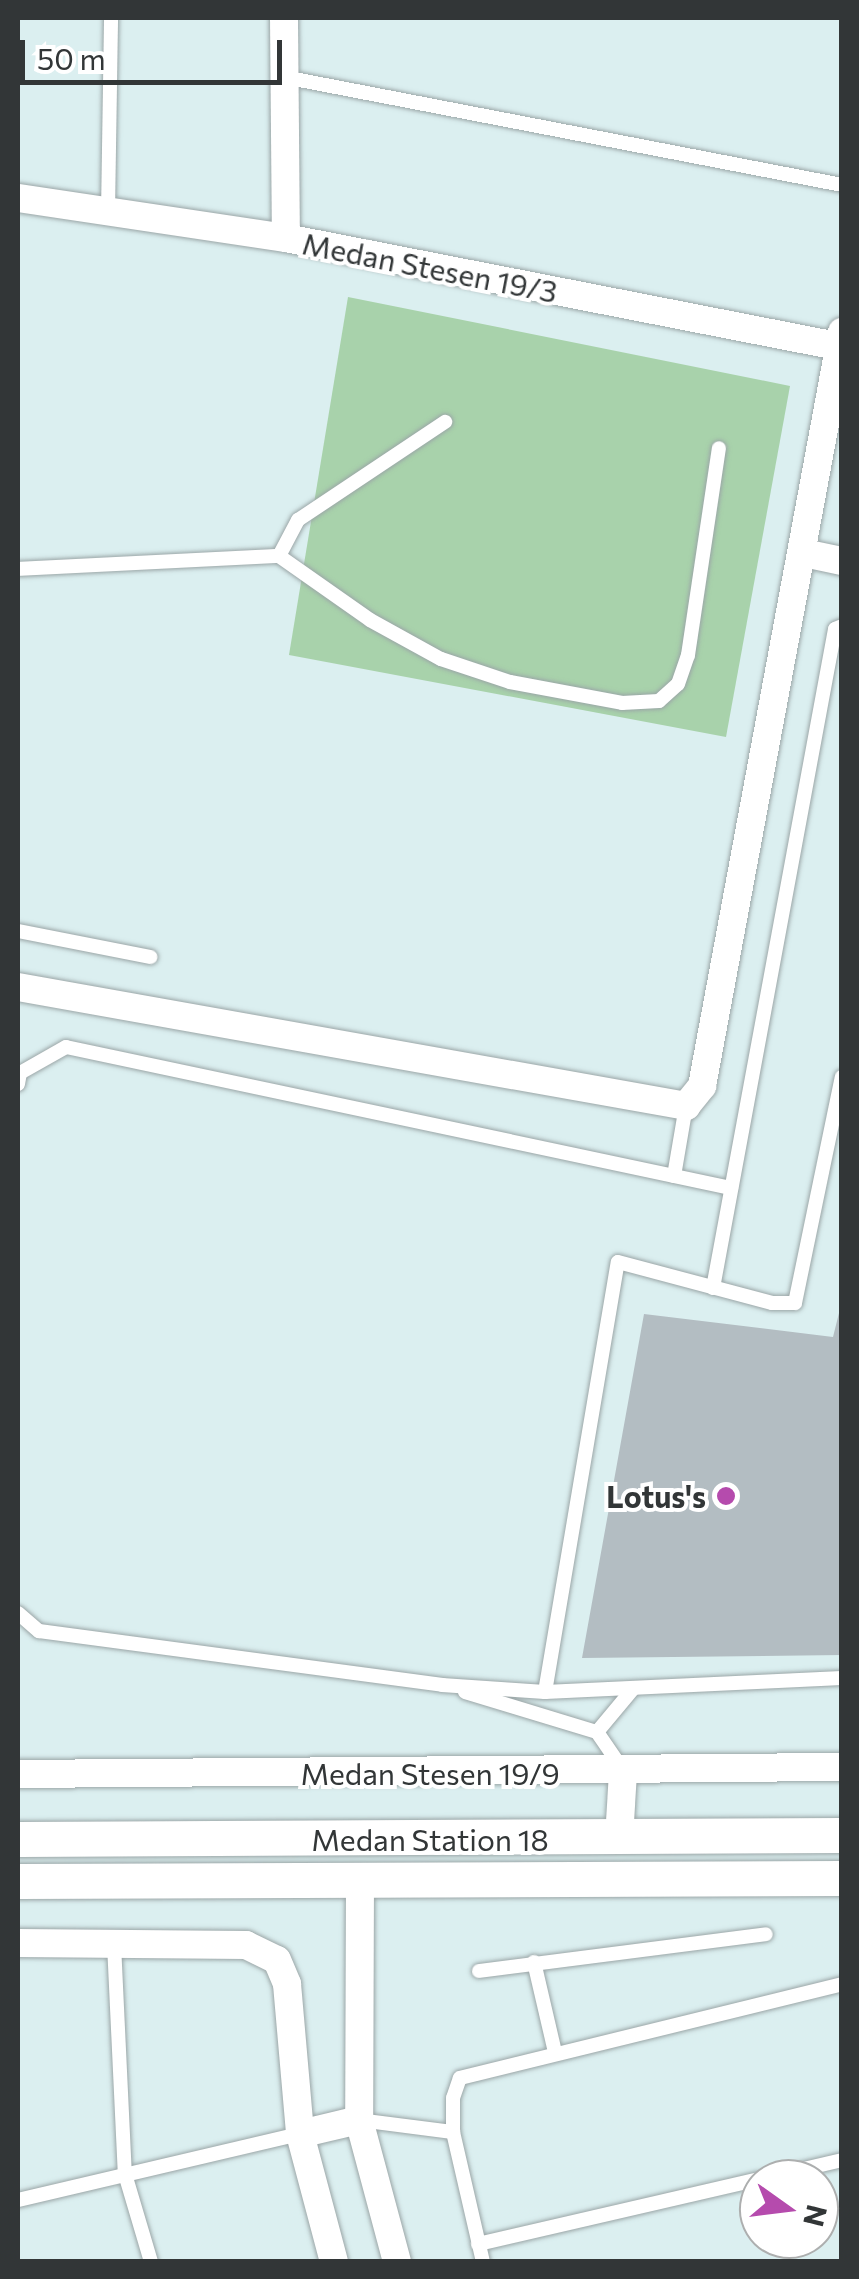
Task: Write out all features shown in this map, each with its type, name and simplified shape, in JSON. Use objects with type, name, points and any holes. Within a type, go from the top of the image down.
[{"type":"street","points":[[284,18],[286,238]]},
{"type":"street","name":"Medan Stesen 19/3","points":[[18,198],[286,238],[841,342]]},
{"type":"street","points":[[18,987],[686,1106],[702,1086],[841,342]]},
{"type":"street","points":[[804,553],[842,560]]},
{"type":"street","name":"Medan Stesen 19/9","points":[[18,1774],[842,1767]]},
{"type":"street","points":[[618,1839],[623,1770]]},
{"type":"street","name":"Medan Station 18","points":[[18,1839],[842,1835]]},
{"type":"street","name":"Medan Station 18","points":[[18,1881],[842,1878]]},
{"type":"street","points":[[360,1880],[359,2120],[397,2262]]},
{"type":"street","points":[[18,1942],[246,1945],[277,1960],[287,1984],[300,2134],[334,2262]]},
{"type":"street","points":[[300,2134],[359,2120]]},
{"type":"lane","points":[[108,212],[110,18]]},
{"type":"lane","points":[[284,77],[842,185]]},
{"type":"lane","points":[[279,556],[298,520],[444,422]]},
{"type":"lane","points":[[18,568],[151,557],[279,556],[370,620],[441,658],[510,682],[622,702],[659,702],[678,684],[688,654],[719,448]]},
{"type":"lane","points":[[713,1288],[835,629],[842,626]]},
{"type":"lane","points":[[18,931],[150,956]]},
{"type":"lane","points":[[18,1084],[20,1073],[66,1046],[731,1188]]},
{"type":"lane","points":[[545,1692],[618,1262],[713,1288],[795,1303],[842,1077]]},
{"type":"lane","points":[[674,1176],[686,1106]]},
{"type":"lane","points":[[18,1612],[39,1631],[442,1685],[545,1692],[842,1678]]},
{"type":"lane","points":[[442,1685],[597,1732],[623,1770]]},
{"type":"lane","points":[[597,1732],[633,1689]]},
{"type":"lane","points":[[479,1971],[766,1934]]},
{"type":"lane","points":[[114,1944],[126,2174],[151,2262]]},
{"type":"lane","points":[[534,1962],[555,2052]]},
{"type":"lane","points":[[483,2262],[453,2132],[452,2098],[460,2078],[842,1984]]},
{"type":"lane","points":[[359,2120],[453,2132]]},
{"type":"lane","points":[[18,2200],[300,2134]]},
{"type":"lane","points":[[478,2244],[739,2184]]},
{"type":"shaded area","points":[[18,18],[841,18],[841,2261],[18,2261]]},
{"type":"green space","points":[[348,297],[790,386],[726,737],[289,655]]},
{"type":"building","name":"Lotus's","points":[[842,1301],[842,1655],[582,1658],[644,1314],[833,1337]]},
{"type":"place","name":"Lotus's","points":[[726,1496]]}]
